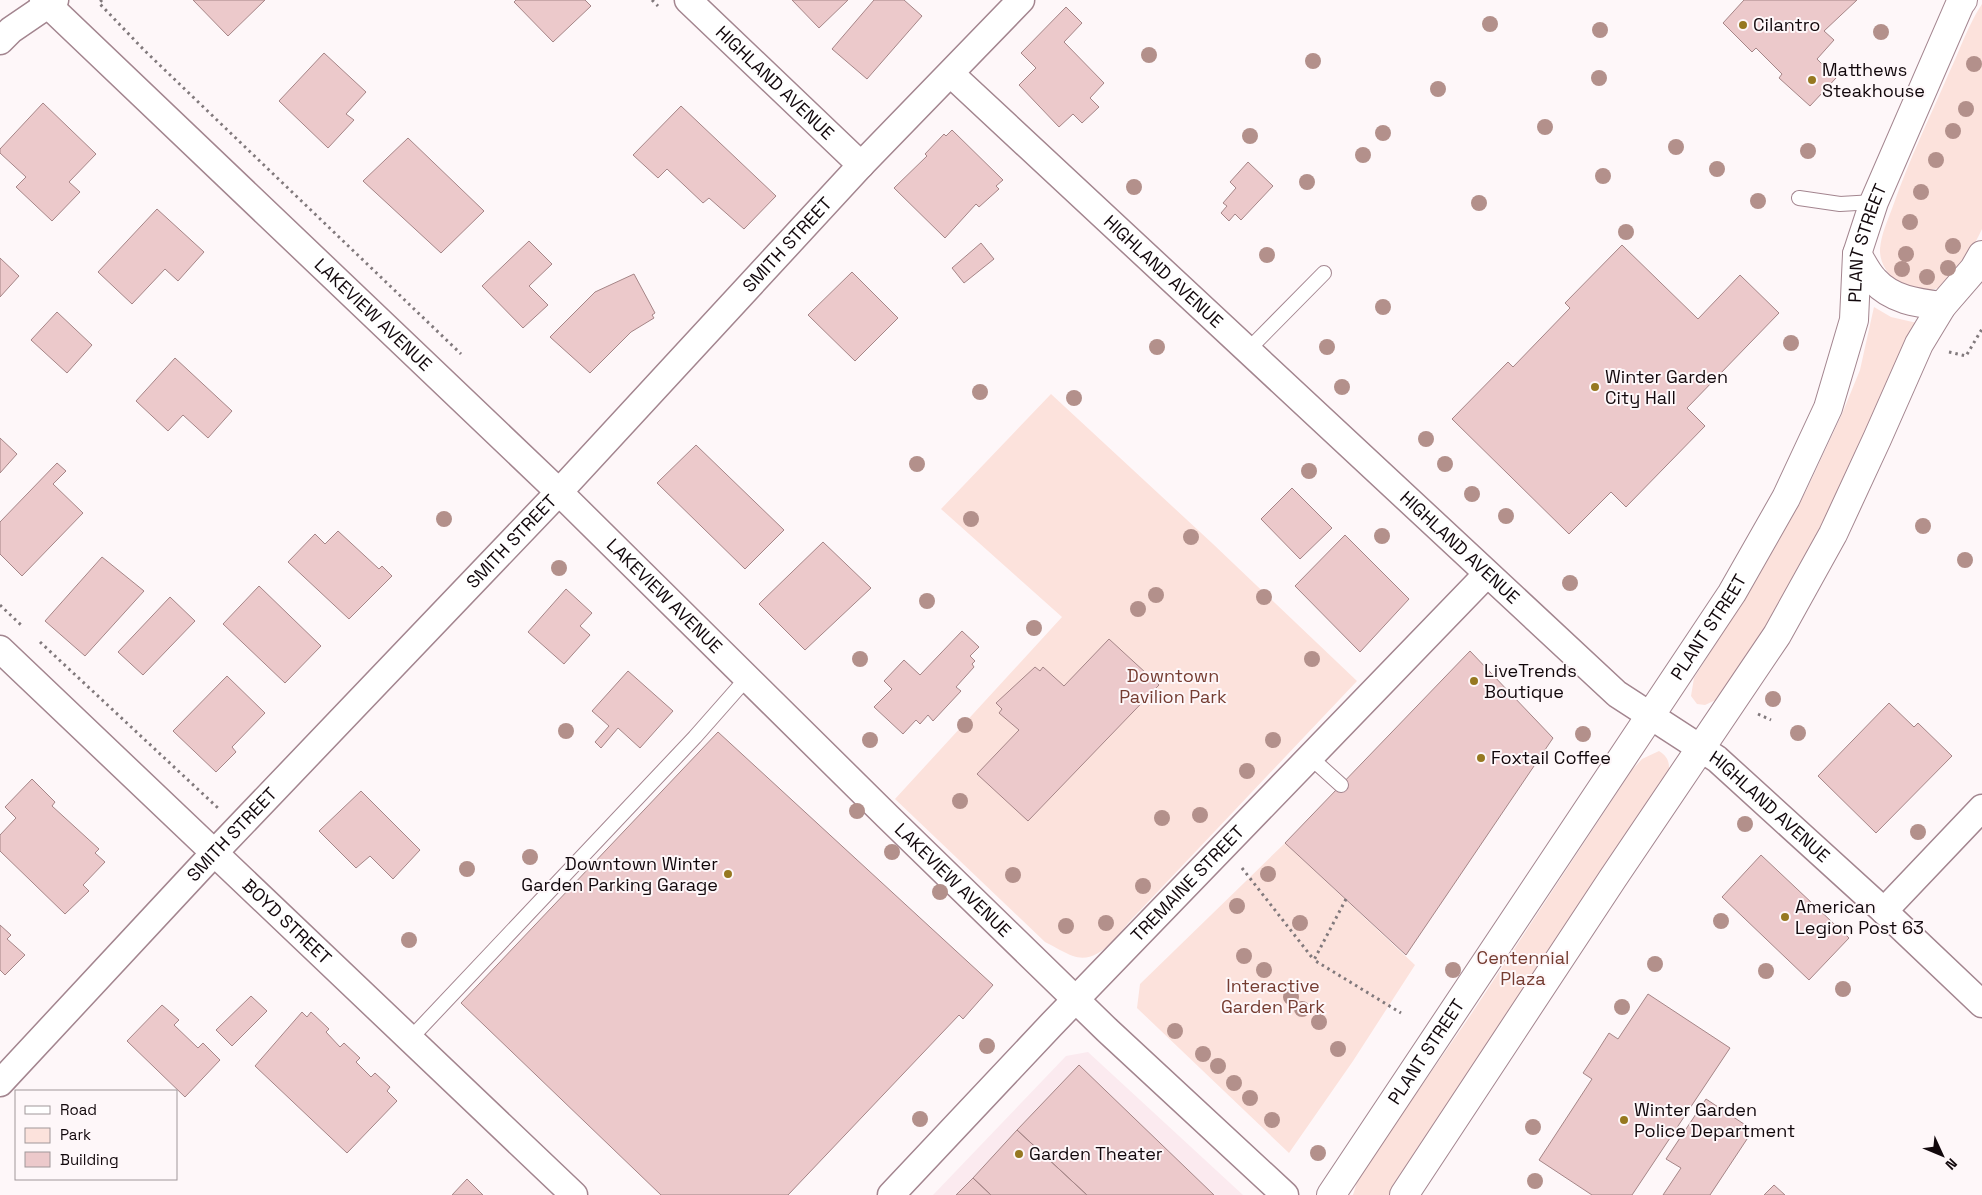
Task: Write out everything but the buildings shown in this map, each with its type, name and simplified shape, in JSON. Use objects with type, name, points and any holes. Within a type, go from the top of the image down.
[{"type":"main road","name":"PLANT STREET","points":[[1331,1195],[1736,586],[1786,498],[1828,408],[1854,320],[1857,254],[1874,202],[1963,0]]},
{"type":"main road","points":[[1857,254],[1874,280],[1894,296],[1915,303],[1942,306]]},
{"type":"main road","points":[[1404,1195],[1701,747],[1777,636],[1829,542],[1877,440],[1918,344],[1942,306],[1974,269],[1982,255]]},
{"type":"street","name":"HIGHLAND AVENUE","points":[[688,0],[861,166]]},
{"type":"street","name":"SMITH STREET","points":[[0,1083],[215,852],[559,492],[861,166],[1022,0]]},
{"type":"street","points":[[0,41],[11,30],[49,2]]},
{"type":"street","name":"LAKEVIEW AVENUE","points":[[49,2],[559,492],[1076,1000],[1286,1195]]},
{"type":"street","name":"HIGHLAND AVENUE","points":[[951,74],[1618,694],[1717,759],[1884,911],[1982,1004]]},
{"type":"street","name":"TREMAINE STREET","points":[[891,1195],[1076,1000],[1487,574]]},
{"type":"street","name":"BOYD STREET","points":[[0,648],[574,1195]]},
{"type":"street","points":[[1884,911],[1982,808]]},
{"type":"lane","points":[[1799,198],[1840,204],[1874,202]]},
{"type":"lane","points":[[1247,351],[1324,273]]},
{"type":"lane","points":[[410,1039],[688,744],[747,678]]},
{"type":"lane","points":[[1310,757],[1341,784]]},
{"type":"path","points":[[102,0],[99,3],[145,50],[466,359]]},
{"type":"path","points":[[652,0],[659,7]]},
{"type":"path","points":[[1966,356],[1982,329]]},
{"type":"path","points":[[0,605],[26,630]]},
{"type":"path","points":[[33,636],[222,812]]},
{"type":"path","points":[[1242,868],[1314,960],[1402,1013]]},
{"type":"path","points":[[1314,960],[1346,899]]},
{"type":"shaded area","points":[[1088,1052],[1243,1195],[933,1195],[1066,1056]]},
{"type":"green space","points":[[1982,4],[1982,229],[1964,261],[1939,288],[1921,290],[1912,288],[1896,280],[1884,266],[1880,249],[1882,238],[1913,155],[1968,29]]},
{"type":"green space","points":[[1874,307],[1891,317],[1917,323],[1872,437],[1782,606],[1718,699],[1705,705],[1697,704],[1691,696],[1694,678],[1756,580],[1807,489],[1842,414],[1860,370]]},
{"type":"green space","name":"Downtown Pavilion Park","points":[[1051,394],[1357,681],[1113,941],[1099,953],[1082,958],[1070,955],[1045,942],[895,799],[1062,617],[941,509]]},
{"type":"green space","name":"Centennial Plaza","points":[[1659,751],[1668,762],[1668,777],[1391,1195],[1353,1195],[1357,1182],[1373,1156],[1470,1016],[1632,770],[1642,759]]},
{"type":"green space","name":"Interactive Garden Park","points":[[1285,843],[1415,965],[1353,1061],[1289,1153],[1137,1008],[1140,984]]},
{"type":"place","name":"Cilantro","points":[[1743,25]]},
{"type":"place","name":"Matthews Steakhouse","points":[[1812,80]]},
{"type":"place","name":"Winter Garden City Hall","points":[[1595,387]]},
{"type":"place","name":"LiveTrends Boutique","points":[[1474,681]]},
{"type":"place","name":"Foxtail Coffee","points":[[1481,758]]},
{"type":"place","name":"Downtown Winter Garden Parking Garage","points":[[728,874]]},
{"type":"place","name":"American Legion Post 63","points":[[1785,917]]},
{"type":"place","name":"Winter Garden Police Department","points":[[1624,1120]]},
{"type":"place","name":"Garden Theater","points":[[1019,1154]]}]
